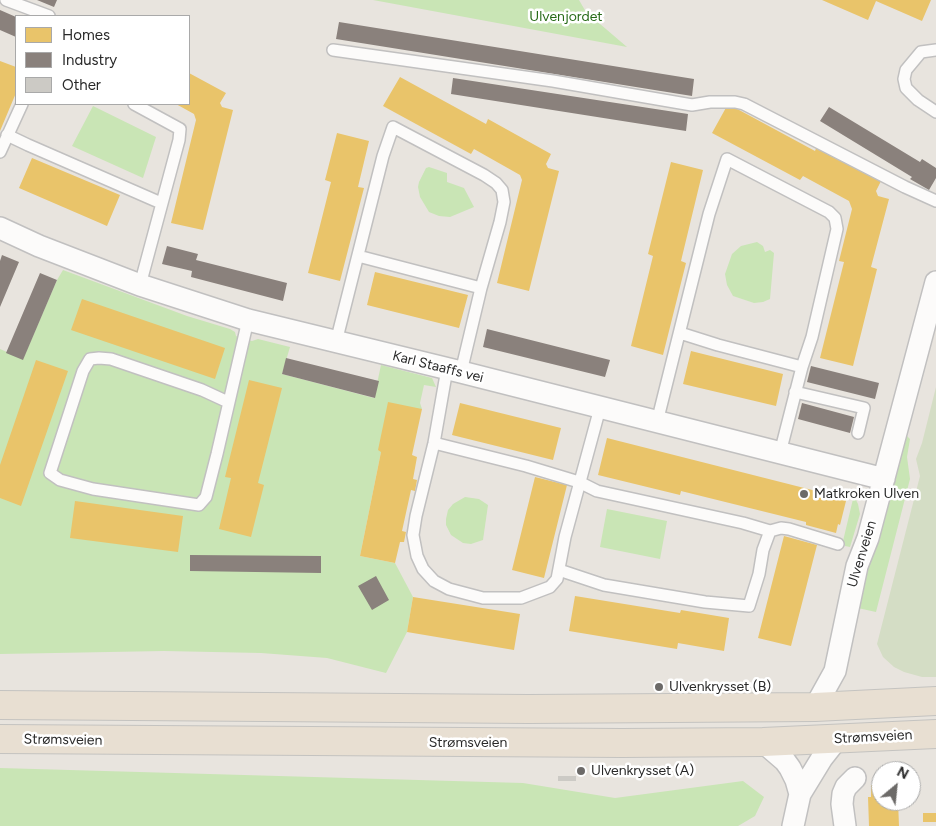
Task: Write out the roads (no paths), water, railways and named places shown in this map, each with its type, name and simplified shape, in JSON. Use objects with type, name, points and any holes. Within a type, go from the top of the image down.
[{"type":"highway","points":[[0,705],[390,709],[815,707],[936,701]]},
{"type":"highway","name":"Strømsveien","points":[[0,739],[412,743],[763,742],[936,734]]},
{"type":"street","name":"Karl Staaffs vei","points":[[0,228],[39,246],[140,285],[248,320],[884,479]]},
{"type":"street","name":"Ulvenveien","points":[[815,707],[835,671],[855,573],[868,538],[936,282]]},
{"type":"street","points":[[793,826],[800,794],[822,758],[838,739]]},
{"type":"street","points":[[763,742],[785,761],[790,768],[800,794]]},
{"type":"street","points":[[844,826],[843,794],[854,778]]},
{"type":"lane","points":[[6,0],[46,15]]},
{"type":"lane","points":[[333,50],[552,81],[692,105],[710,102],[744,104],[936,201]]},
{"type":"lane","points":[[936,50],[921,52],[906,70],[904,79],[906,88],[918,100],[936,112]]},
{"type":"lane","points":[[0,152],[22,105]]},
{"type":"lane","points":[[136,105],[180,129],[179,140],[140,285]]},
{"type":"lane","points":[[336,342],[383,156],[393,127],[484,174],[502,190],[504,202],[481,288],[454,371],[416,516],[413,535],[416,556],[423,569],[434,581],[449,589],[484,598],[521,598],[550,587],[557,579],[565,537],[600,408]]},
{"type":"lane","points":[[8,135],[28,146],[161,203]]},
{"type":"lane","points":[[657,422],[709,214],[727,159],[828,212],[835,218],[837,228],[812,337],[802,367],[780,453]]},
{"type":"lane","points":[[358,256],[481,288]]},
{"type":"lane","points":[[228,402],[202,390],[112,360],[90,359],[83,371],[50,473],[60,480],[93,489],[199,504],[206,497],[248,320]]},
{"type":"lane","points":[[680,332],[711,343],[802,367]]},
{"type":"lane","points":[[796,392],[864,408],[858,433]]},
{"type":"lane","points":[[434,443],[526,466],[579,482],[596,490],[743,523],[770,531],[781,528],[789,529],[838,544]]},
{"type":"lane","points":[[559,570],[604,585],[706,602],[749,606],[760,574],[763,550],[770,531]]},
{"type":"place","name":"Matkroken Ulven","points":[[804,494]]},
{"type":"place","name":"Ulvenkrysset (B)","points":[[659,687]]},
{"type":"place","name":"Ulvenkrysset (A)","points":[[581,771]]},
{"type":"park label","name":"Ulvenjordet","points":[[566,17]]}]
